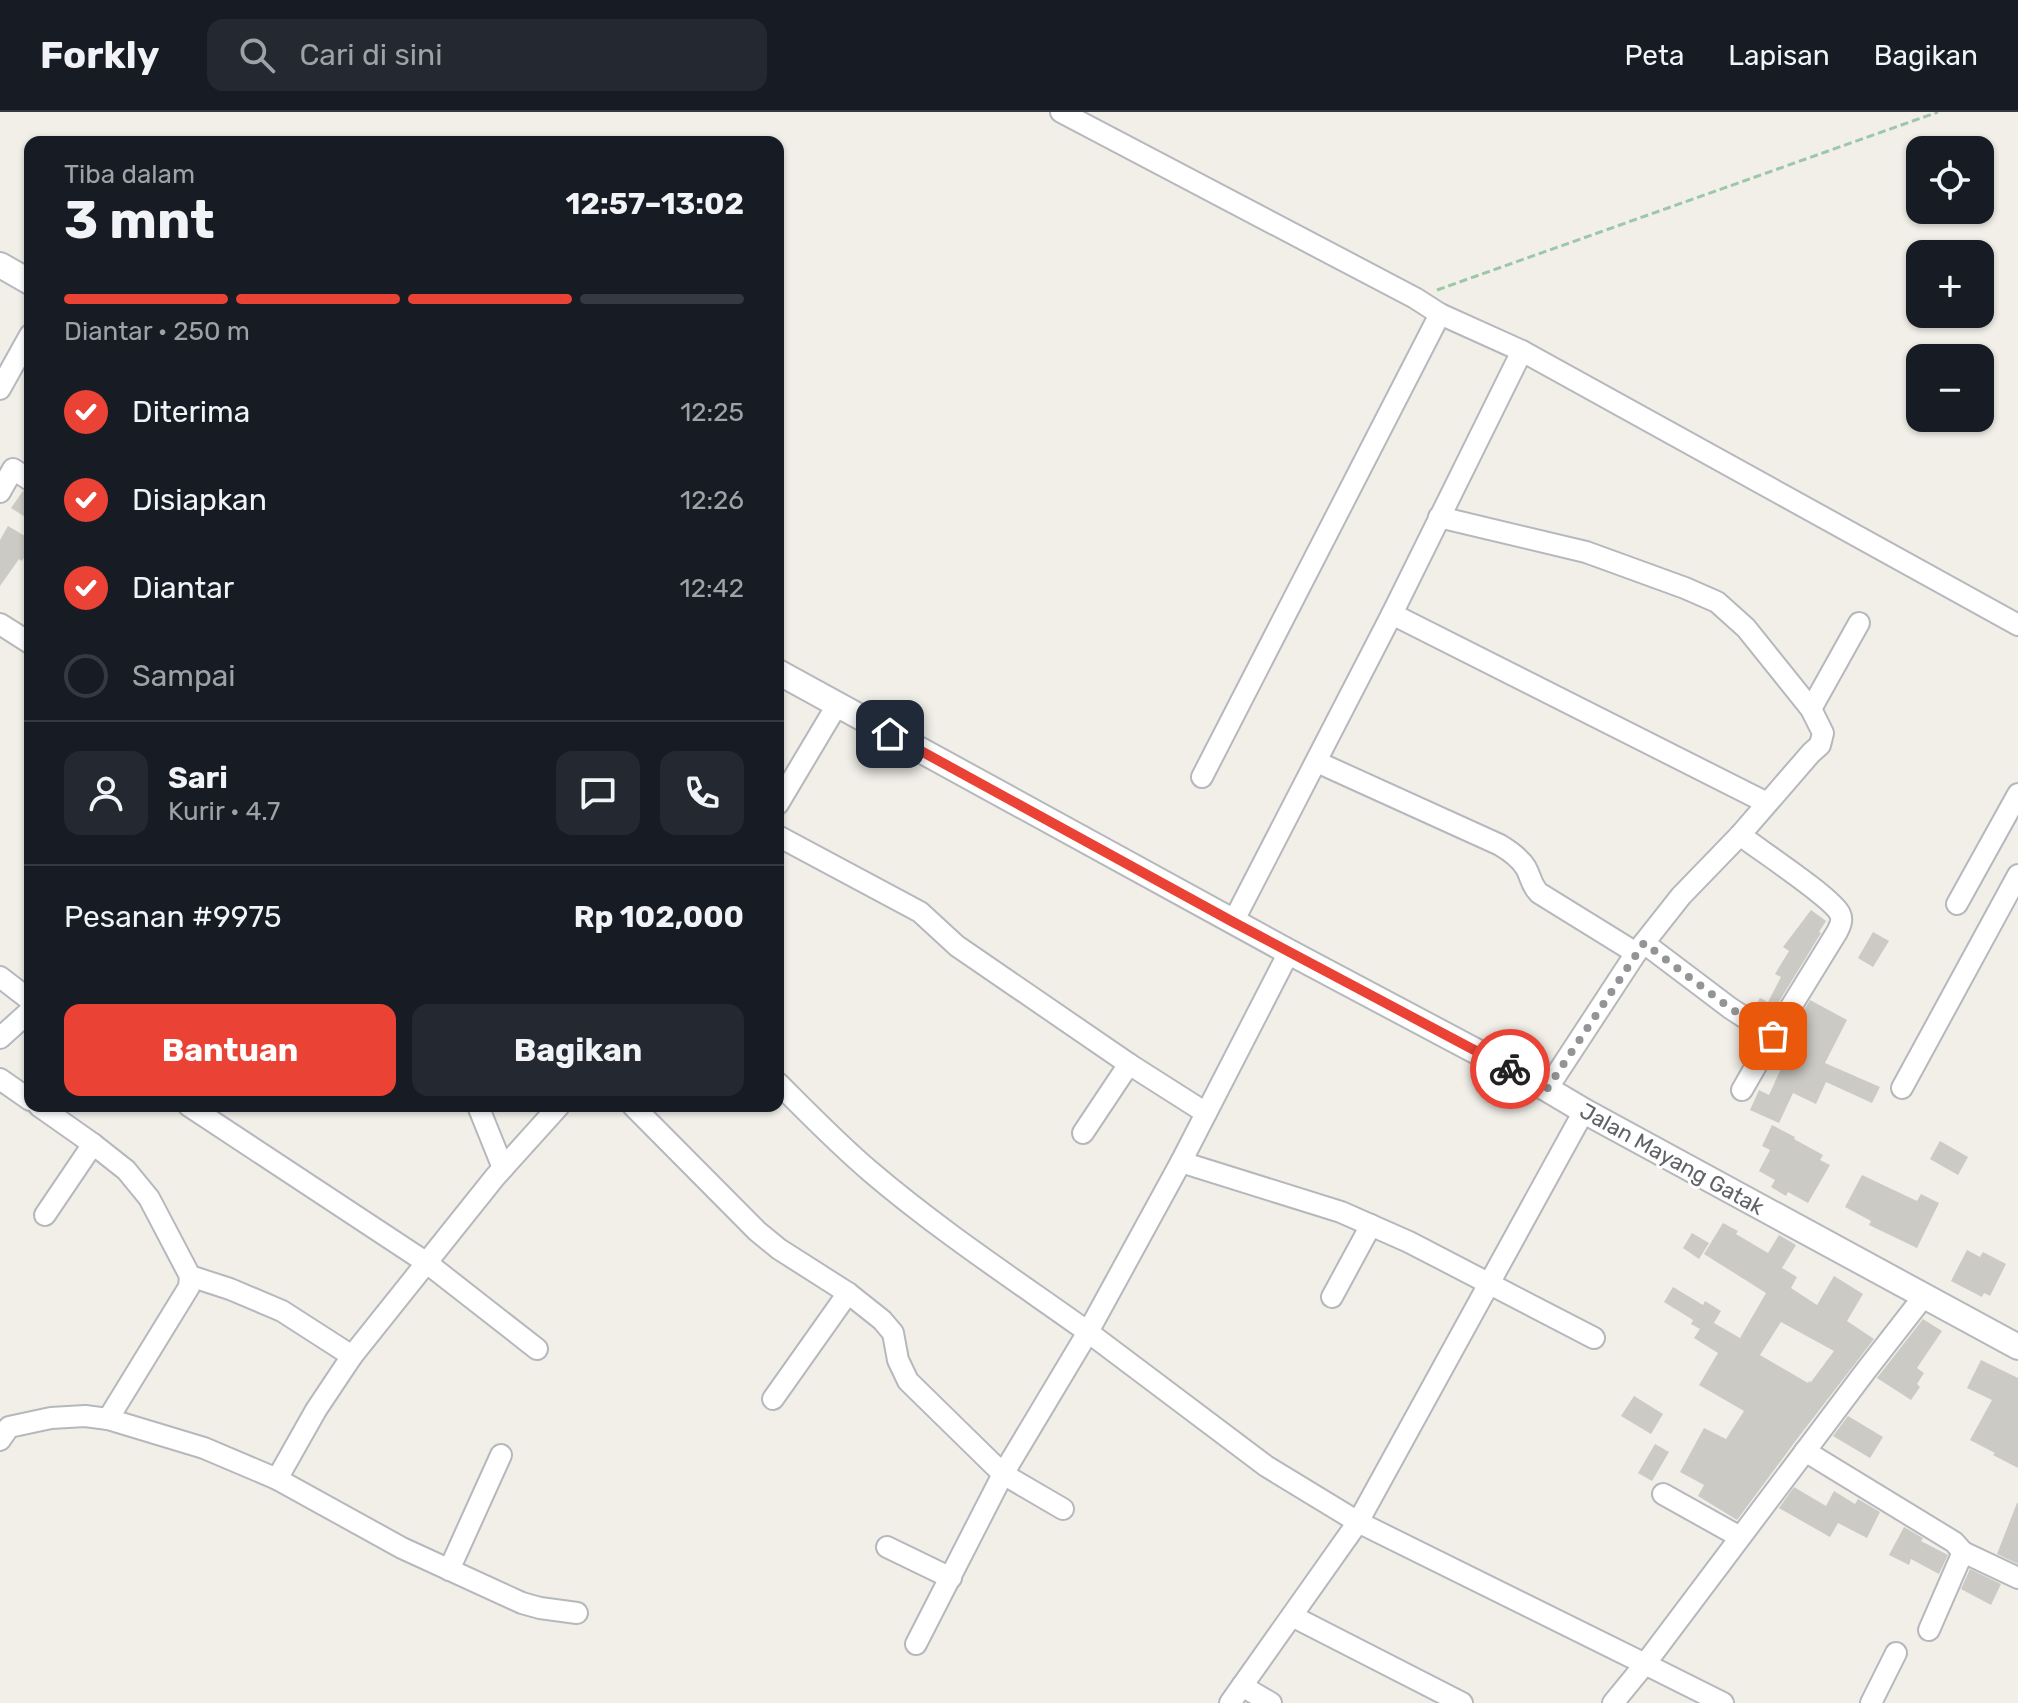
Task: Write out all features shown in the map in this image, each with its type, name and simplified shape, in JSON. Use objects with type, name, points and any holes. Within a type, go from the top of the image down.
[{"type":"street","points":[[1061,112],[1440,314],[1522,351],[2018,625]]},
{"type":"street","points":[[0,265],[24,279]]},
{"type":"street","points":[[1202,777],[1440,314]]},
{"type":"street","points":[[0,389],[24,346]]},
{"type":"street","points":[[1233,922],[1392,614],[1522,351]]},
{"type":"street","points":[[0,492],[14,470]]},
{"type":"street","points":[[1439,517],[1586,552],[1717,602],[1746,628],[1811,709],[1822,731],[1822,741],[1740,835],[1681,896],[1640,948],[1547,1089]]},
{"type":"street","points":[[1392,614],[1767,803]]},
{"type":"street","points":[[1811,709],[1859,623]]},
{"type":"street","points":[[0,624],[24,639]]},
{"type":"street","name":"Jalan Mayang Gatak","points":[[784,675],[2018,1347]]},
{"type":"street","points":[[784,794],[837,705]]},
{"type":"street","points":[[1317,762],[1500,845],[1524,864],[1539,893],[1640,948],[1773,1036]]},
{"type":"street","points":[[1957,904],[2018,794]]},
{"type":"street","points":[[1740,835],[1826,899],[1841,917],[1837,932],[1742,1090]]},
{"type":"street","points":[[784,839],[920,912],[957,946],[1206,1113]]},
{"type":"street","points":[[1902,1088],[2018,875]]},
{"type":"street","points":[[916,1644],[1003,1474],[1088,1332],[1181,1162],[1289,952]]},
{"type":"street","points":[[0,977],[24,995]]},
{"type":"street","points":[[0,1038],[24,1016]]},
{"type":"street","points":[[1083,1133],[1129,1064]]},
{"type":"street","points":[[0,1079],[24,1096]]},
{"type":"street","points":[[784,1089],[872,1172],[1266,1466],[1358,1522],[1723,1703]]},
{"type":"street","points":[[1271,1703],[1236,1695],[1358,1522],[1584,1111]]},
{"type":"street","points":[[48,1112],[126,1170],[143,1189],[190,1276],[189,1287],[108,1419]]},
{"type":"street","points":[[198,1112],[427,1263],[537,1349]]},
{"type":"street","points":[[480,1112],[499,1173]]},
{"type":"street","points":[[277,1479],[316,1410],[352,1356],[499,1173],[554,1112]]},
{"type":"street","points":[[639,1112],[757,1231],[882,1320],[893,1333],[898,1360],[908,1381],[1003,1474],[1063,1509]]},
{"type":"street","points":[[45,1215],[93,1144]]},
{"type":"street","points":[[1181,1162],[1371,1225],[1594,1338]]},
{"type":"street","points":[[1332,1297],[1371,1225]]},
{"type":"street","points":[[190,1276],[282,1311],[352,1356]]},
{"type":"street","points":[[773,1399],[848,1293]]},
{"type":"street","points":[[1613,1703],[1924,1296]]},
{"type":"street","points":[[3,1427],[85,1416],[108,1419],[204,1448],[277,1479],[402,1548],[522,1603],[577,1613]]},
{"type":"street","points":[[1805,1451],[1954,1542],[1963,1552],[2018,1578]]},
{"type":"street","points":[[449,1570],[501,1455]]},
{"type":"street","points":[[1663,1494],[1740,1537]]},
{"type":"street","points":[[887,1547],[951,1578]]},
{"type":"street","points":[[1929,1630],[1963,1552]]},
{"type":"street","points":[[1292,1616],[1462,1703]]},
{"type":"street","points":[[1871,1703],[1896,1653]]},
{"type":"path","points":[[1415,298],[1938,112]]},
{"type":"building","points":[[23,491],[24,491],[24,516],[11,508]]},
{"type":"building","points":[[8,526],[24,535],[24,558],[22,561],[19,559],[0,586],[0,540]]},
{"type":"building","points":[[1811,910],[1826,921],[1769,1018],[1754,1008],[1760,998],[1768,1002],[1781,977],[1775,974],[1789,951],[1783,947]]},
{"type":"building","points":[[1873,932],[1889,941],[1873,967],[1858,958]]},
{"type":"building","points":[[1810,1000],[1847,1020],[1825,1063],[1880,1087],[1872,1103],[1826,1082],[1816,1104],[1793,1093],[1779,1123],[1750,1110],[1759,1090],[1769,1095],[1794,1040],[1788,1037]]},
{"type":"building","points":[[1772,1125],[1823,1155],[1820,1160],[1830,1165],[1808,1203],[1771,1187],[1775,1180],[1759,1171],[1770,1150],[1762,1146]]},
{"type":"building","points":[[1940,1141],[1968,1157],[1958,1175],[1930,1159]]},
{"type":"building","points":[[1862,1175],[1917,1201],[1921,1194],[1939,1203],[1917,1248],[1869,1225],[1871,1221],[1845,1207]]},
{"type":"building","points":[[1723,1223],[1768,1253],[1779,1235],[1796,1245],[1782,1268],[1797,1277],[1791,1288],[1817,1305],[1834,1276],[1863,1294],[1847,1321],[1874,1339],[1737,1520],[1698,1496],[1704,1485],[1680,1472],[1704,1428],[1726,1439],[1744,1411],[1699,1385],[1718,1353],[1694,1338],[1700,1329],[1691,1324],[1693,1320],[1664,1302],[1673,1287],[1703,1305],[1705,1301],[1721,1311],[1714,1323],[1740,1338],[1766,1293],[1704,1254]],"holes":[[[1781,1322],[1834,1351],[1808,1383],[1760,1355]]]},
{"type":"building","points":[[1692,1233],[1709,1243],[1699,1259],[1683,1248]]},
{"type":"building","points":[[1967,1250],[1980,1257],[1983,1252],[2006,1264],[1990,1296],[1984,1293],[1982,1297],[1951,1281]]},
{"type":"building","points":[[1923,1319],[1942,1331],[1917,1368],[1924,1373],[1917,1384],[1920,1387],[1911,1400],[1877,1378]]},
{"type":"building","points":[[1981,1360],[2018,1378],[2018,1468],[1970,1440],[1992,1400],[1967,1388]]},
{"type":"building","points":[[1634,1396],[1663,1414],[1651,1434],[1621,1416]]},
{"type":"building","points":[[1848,1416],[1883,1437],[1870,1458],[1833,1436]]},
{"type":"building","points":[[1655,1444],[1669,1452],[1652,1481],[1638,1473]]},
{"type":"building","points":[[1794,1487],[1826,1506],[1834,1491],[1855,1504],[1858,1499],[1880,1512],[1867,1538],[1838,1523],[1830,1537],[1779,1508]]},
{"type":"building","points":[[2018,1503],[2018,1564],[1997,1554]]},
{"type":"building","points":[[1904,1527],[1923,1538],[1921,1541],[1948,1555],[1939,1574],[1911,1559],[1909,1565],[1889,1555]]},
{"type":"building","points":[[1970,1569],[2001,1584],[1991,1605],[1961,1589]]},
{"type":"way so far","points":[[1510,1069],[1547,1089],[1644,943],[1730,1008],[1773,1036]]},
{"type":"route","points":[[890,734],[1510,1069]]}]
